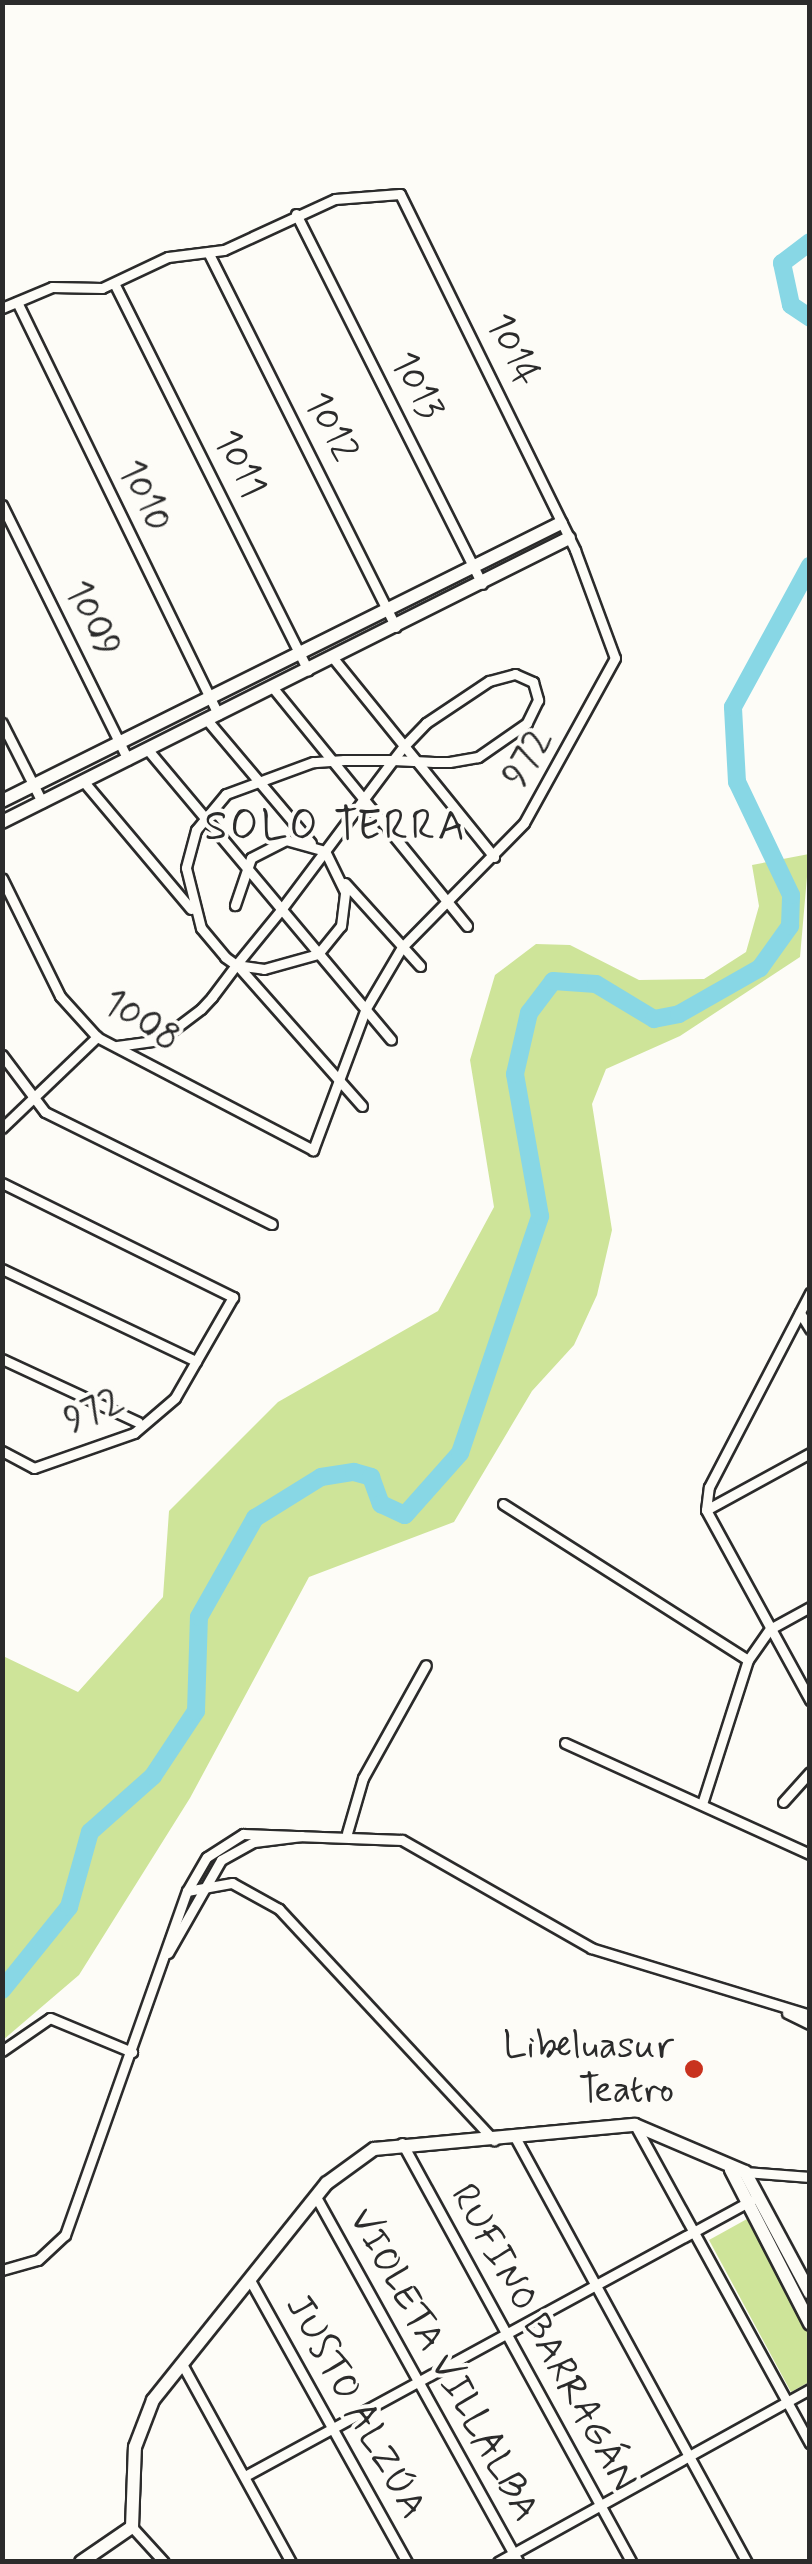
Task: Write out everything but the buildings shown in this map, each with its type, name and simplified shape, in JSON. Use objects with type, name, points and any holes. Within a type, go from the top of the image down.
[{"type":"street","name":"1014","points":[[296,214],[378,192],[409,203],[561,524]]},
{"type":"street","points":[[2,308],[52,286],[115,284],[168,257],[209,254],[296,214]]},
{"type":"street","name":"1013","points":[[296,214],[482,584]]},
{"type":"street","name":"1012","points":[[209,254],[396,627]]},
{"type":"street","name":"1011","points":[[115,284],[308,670]]},
{"type":"street","name":"1010","points":[[17,302],[210,700],[212,718],[255,777],[311,843],[324,851]]},
{"type":"street","name":"1009","points":[[2,505],[128,760]]},
{"type":"street","points":[[2,801],[561,524]]},
{"type":"street","name":"972","points":[[313,1150],[366,1008],[402,947],[446,899],[494,857],[536,806],[615,658],[561,524]]},
{"type":"street","points":[[2,822],[569,538]]},
{"type":"street","points":[[333,658],[494,857]]},
{"type":"street","points":[[114,1046],[170,1035],[280,911],[324,851],[393,760],[404,746],[489,680],[515,674],[533,682],[534,711],[506,744],[464,761],[417,762],[393,760],[331,760],[255,777],[204,818],[186,868],[196,915]]},
{"type":"street","points":[[272,688],[467,926]]},
{"type":"street","points":[[2,723],[42,802]]},
{"type":"street","points":[[148,750],[391,1040]]},
{"type":"street","points":[[84,782],[236,965],[362,1106]]},
{"type":"street","points":[[235,905],[244,868],[274,843],[311,843]]},
{"type":"street","points":[[324,851],[342,880],[420,966]]},
{"type":"street","name":"1008","points":[[2,878],[60,996],[98,1037],[313,1150]]},
{"type":"street","points":[[236,965],[278,969],[318,954],[341,926],[342,880]]},
{"type":"street","points":[[2,1128],[98,1037]]},
{"type":"street","points":[[2,1055],[30,1102],[272,1224]]},
{"type":"street","name":"972","points":[[2,1183],[233,1297],[166,1410],[138,1422],[128,1436],[34,1468],[2,1451]]},
{"type":"street","points":[[2,1269],[196,1361]]},
{"type":"street","points":[[808,1298],[709,1488],[706,1510],[810,1700]]},
{"type":"street","points":[[800,1313],[810,1329]]},
{"type":"street","points":[[2,1359],[138,1422]]},
{"type":"street","points":[[706,1510],[810,1453]]},
{"type":"street","points":[[503,1504],[748,1660]]},
{"type":"street","points":[[702,1804],[748,1660],[770,1629],[810,1606]]},
{"type":"street","points":[[347,1833],[363,1778],[426,1665]]},
{"type":"street","points":[[565,1743],[810,1854]]},
{"type":"street","points":[[783,1802],[810,1772]]},
{"type":"street","points":[[2,2270],[38,2260],[66,2235],[187,1891],[207,1856],[236,1837],[347,1833],[402,1840],[568,1938],[780,2010],[810,2024]]},
{"type":"street","points":[[187,1891],[201,1884],[242,1846],[310,1834]]},
{"type":"street","points":[[201,1884],[232,1883],[279,1909],[496,2142]]},
{"type":"street","points":[[166,1956],[201,1884]]},
{"type":"street","points":[[780,2010],[810,2016]]},
{"type":"street","points":[[2,2051],[50,2018],[132,2052]]},
{"type":"street","points":[[635,2125],[810,2442]]},
{"type":"street","points":[[164,2562],[132,2527],[138,2430],[182,2364],[316,2197],[350,2163],[402,2143],[496,2142],[635,2125],[738,2171],[810,2177]]},
{"type":"street","points":[[516,2138],[747,2562]]},
{"type":"street","name":"RUFINO BARRAGÁN","points":[[402,2143],[631,2562]]},
{"type":"street","points":[[738,2171],[810,2324]]},
{"type":"street","name":"VIOLETA VILLALBA","points":[[316,2197],[515,2558]]},
{"type":"street","points":[[246,2476],[752,2200]]},
{"type":"street","points":[[752,2200],[810,2292]]},
{"type":"street","name":"JUSTO ALZÚA","points":[[251,2282],[406,2562]]},
{"type":"street","points":[[182,2364],[291,2562]]},
{"type":"street","points":[[498,2562],[515,2558],[810,2389]]},
{"type":"street","points":[[81,2562],[132,2527]]},
{"type":"green space","points":[[809,854],[800,957],[680,1036],[606,1069],[592,1104],[612,1230],[597,1295],[574,1345],[532,1391],[454,1522],[309,1577],[190,1798],[79,1975],[3,2040],[3,1656],[78,1692],[163,1597],[169,1511],[278,1402],[438,1311],[494,1207],[470,1060],[495,975],[536,944],[570,945],[639,980],[704,979],[746,952],[759,906],[752,865]]},
{"type":"green space","points":[[747,2219],[809,2332],[809,2382],[791,2392],[709,2240]]},
{"type":"waterway","points":[[810,242],[782,263],[791,305],[810,318]]},
{"type":"waterway","points":[[2,1990],[69,1907],[90,1832],[153,1776],[196,1711],[199,1617],[255,1518],[321,1477],[354,1472],[371,1477],[381,1504],[405,1515],[460,1453],[540,1216],[515,1074],[529,1013],[553,981],[596,984],[654,1019],[679,1014],[760,968],[790,926],[791,895],[737,782],[733,707],[810,566]]},
{"type":"place","name":"Libeluasur Teatro","points":[[694,2069]]},
{"type":"district","name":"SOLO TERRA","points":[[336,828]]}]
